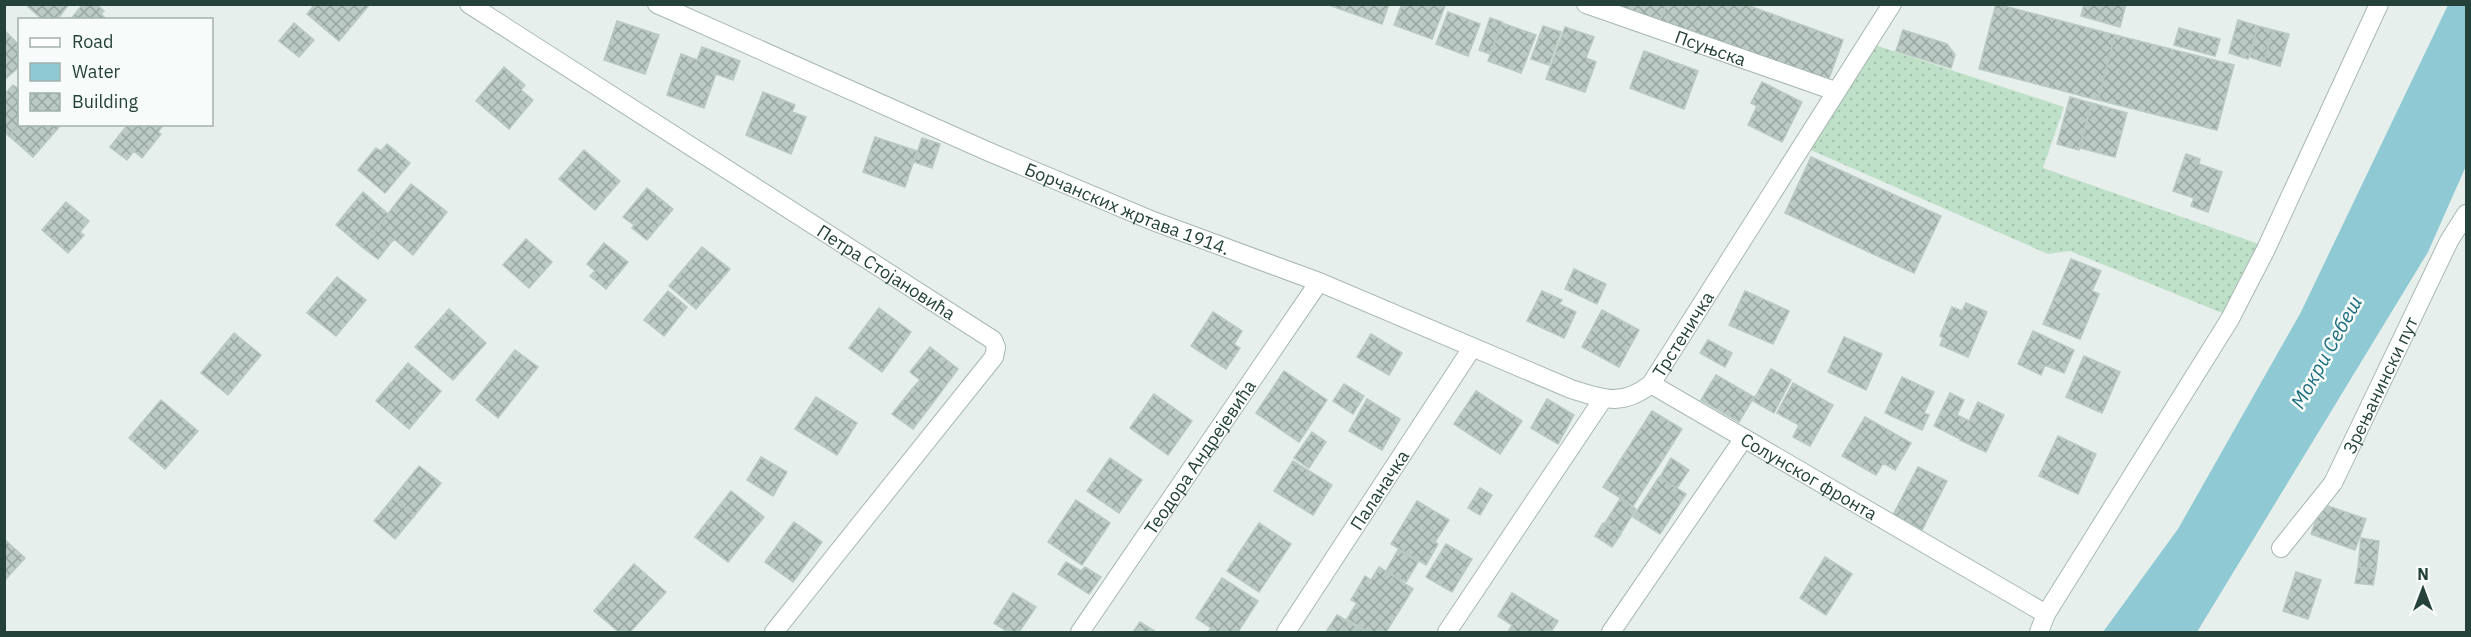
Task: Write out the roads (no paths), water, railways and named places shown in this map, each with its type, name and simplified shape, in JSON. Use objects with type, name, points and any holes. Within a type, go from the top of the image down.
[{"type":"street","name":"Петра Стојановића","points":[[469,4],[993,340],[996,347],[994,357],[774,633]]},
{"type":"street","name":"Борчанских жртава 1914.","points":[[657,4],[1153,221],[1319,282],[1571,389],[1603,399]]},
{"type":"street","name":"Псуњска","points":[[1586,4],[1835,91]]},
{"type":"street","name":"Трстеничка","points":[[1603,399],[1616,400],[1629,397],[1641,392],[1651,384],[1892,4]]},
{"type":"street","points":[[2039,633],[2046,614],[2230,319],[2266,249],[2379,4]]},
{"type":"street","name":"Зрењанински пут","points":[[2281,548],[2333,483],[2449,241],[2466,214]]},
{"type":"street","name":"Теодора Андрејевића","points":[[1080,633],[1319,282]]},
{"type":"street","name":"Паланачка","points":[[1286,633],[1472,348]]},
{"type":"street","points":[[1651,384],[1744,438]]},
{"type":"street","points":[[1447,633],[1603,399]]},
{"type":"street","name":"Солунског фронта","points":[[1611,633],[1744,438],[2046,614]]},
{"type":"water","name":"Мокри Себеш","points":[[2448,5],[2466,5],[2466,166],[2428,252],[2197,632],[2103,632],[2178,529],[2301,312]]}]
